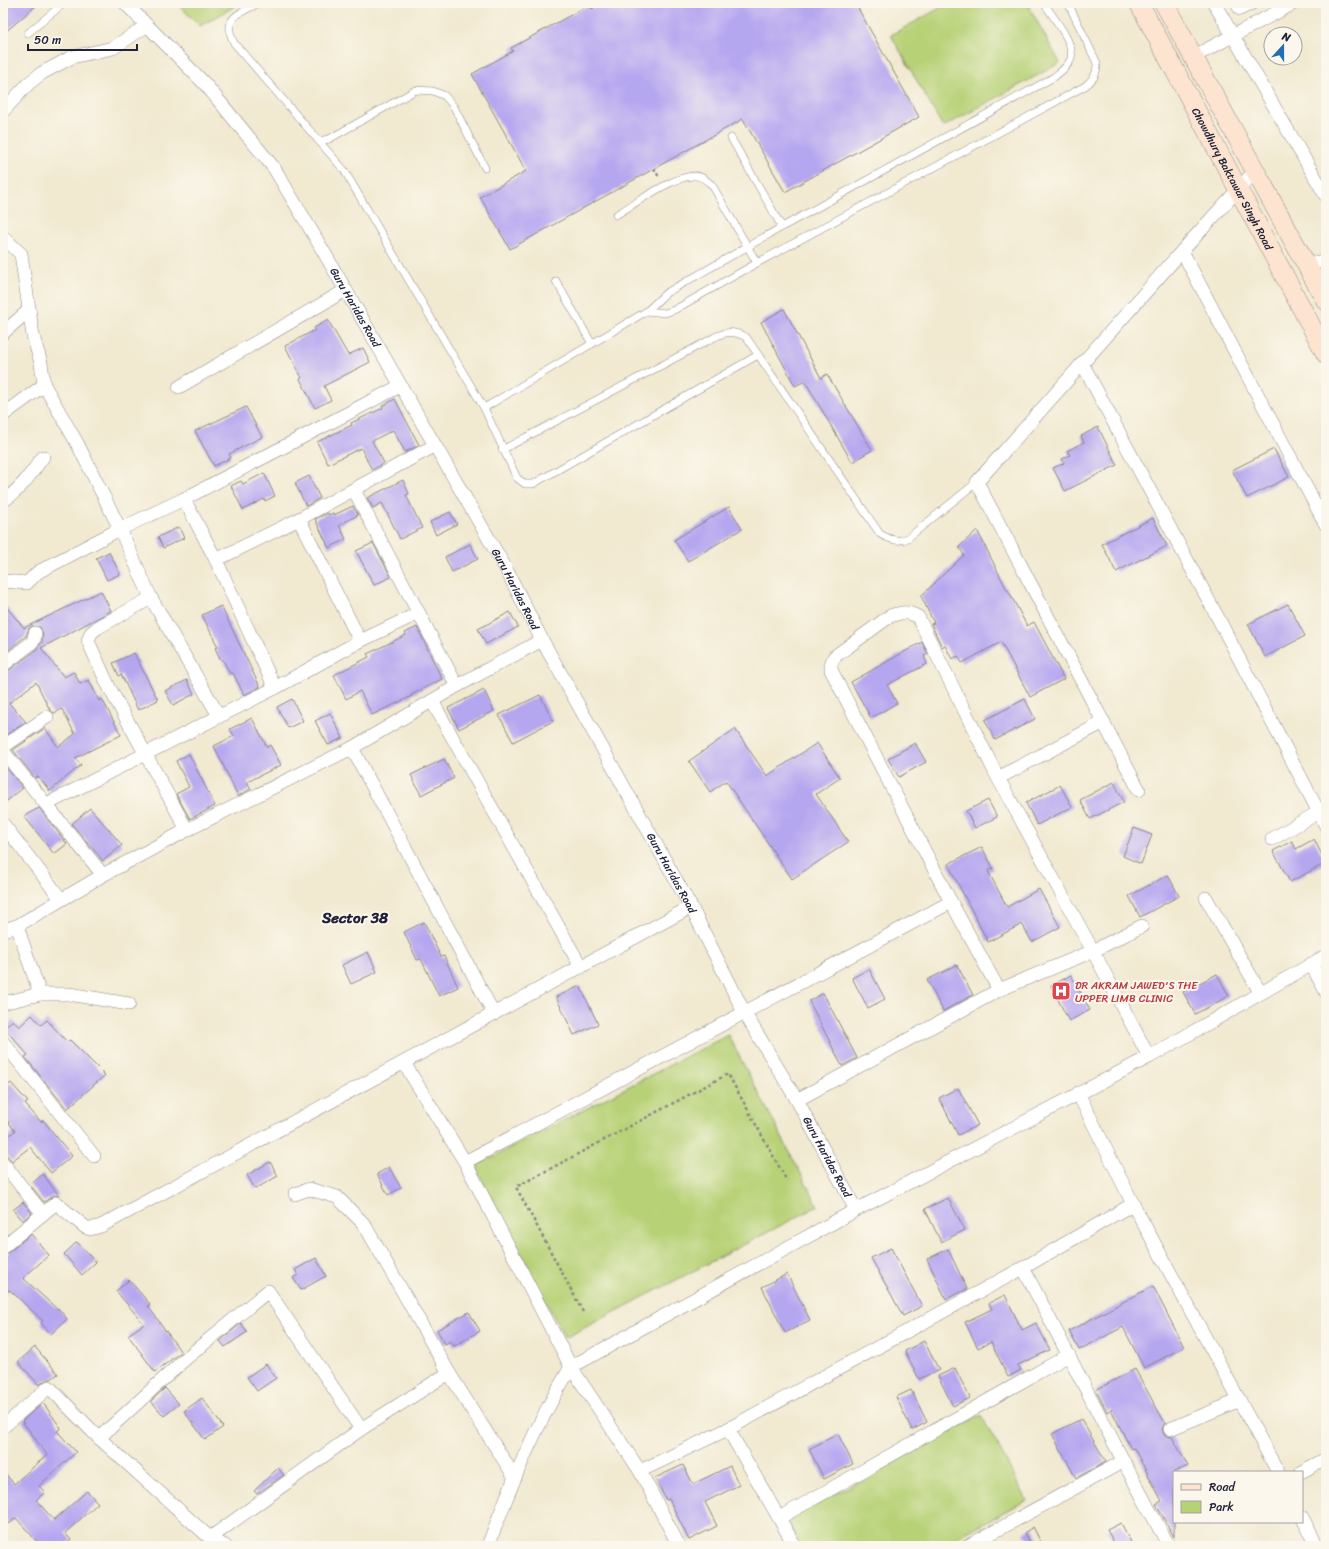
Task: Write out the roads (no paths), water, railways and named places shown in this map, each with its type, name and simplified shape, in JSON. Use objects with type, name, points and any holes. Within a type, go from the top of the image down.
[{"type":"main road","name":"Chowdhury Baktawar Singh Road","points":[[1139,3],[1326,354]]},
{"type":"main road","points":[[1164,3],[1326,301]]},
{"type":"street","name":"Guru Haridas Road","points":[[126,3],[146,26],[206,84],[274,168],[505,567],[542,640],[691,906],[744,1012],[797,1100],[856,1210]]},
{"type":"street","points":[[1214,3],[1326,196]]},
{"type":"street","points":[[1237,3],[1240,9],[1252,3]]},
{"type":"street","points":[[1193,57],[1294,3]]},
{"type":"street","points":[[3,111],[29,83],[42,73],[72,57],[114,48],[146,26]]},
{"type":"street","points":[[1140,790],[977,482],[1082,363],[1255,172]]},
{"type":"street","points":[[3,237],[21,254],[29,310],[41,363],[44,384],[77,443],[120,528],[151,598],[219,716]]},
{"type":"street","points":[[1182,252],[1326,526]]},
{"type":"street","points":[[1306,264],[1326,261]]},
{"type":"street","points":[[179,387],[346,290]]},
{"type":"street","points":[[3,333],[29,310]]},
{"type":"street","points":[[1082,363],[1322,810],[1326,826]]},
{"type":"street","points":[[3,415],[44,384]]},
{"type":"street","points":[[3,581],[27,583],[38,572],[120,528],[184,499],[400,386]]},
{"type":"street","points":[[216,560],[299,519],[434,446]]},
{"type":"street","points":[[3,501],[14,494],[27,480],[43,457]]},
{"type":"street","points":[[354,490],[457,686]]},
{"type":"street","points":[[184,499],[216,560],[275,688]]},
{"type":"street","points":[[299,519],[360,641]]},
{"type":"street","points":[[151,598],[97,628],[91,633],[88,641],[109,687],[187,830]]},
{"type":"street","points":[[999,990],[951,902],[831,670],[831,664],[834,657],[890,616],[900,612],[909,612],[918,617],[998,778],[1093,951],[1149,1057]]},
{"type":"street","points":[[47,804],[275,688],[360,641],[419,613]]},
{"type":"street","points":[[3,665],[30,644],[34,640],[35,633]]},
{"type":"street","points":[[3,930],[17,926],[103,875],[187,830],[352,748],[457,686],[542,640]]},
{"type":"street","points":[[432,701],[581,967]]},
{"type":"street","points":[[3,747],[47,717]]},
{"type":"street","points":[[998,778],[1104,722]]},
{"type":"street","points":[[352,748],[494,1014]]},
{"type":"street","points":[[3,752],[47,804],[103,875]]},
{"type":"street","points":[[1272,839],[1322,810]]},
{"type":"street","points":[[3,824],[61,899]]},
{"type":"street","points":[[1206,898],[1260,992]]},
{"type":"street","points":[[465,1162],[951,902]]},
{"type":"street","points":[[3,1247],[56,1203],[85,1227],[90,1229],[101,1226],[691,906]]},
{"type":"street","points":[[17,926],[40,994]]},
{"type":"street","points":[[797,1100],[999,990],[1093,951],[1142,926]]},
{"type":"street","points":[[488,1546],[514,1476],[547,1407],[571,1367],[856,1210],[1149,1057],[1260,992],[1326,956]]},
{"type":"street","points":[[1310,964],[1326,992]]},
{"type":"street","points":[[3,1003],[40,994],[69,994],[129,1004]]},
{"type":"street","points":[[3,1042],[94,1156]]},
{"type":"street","points":[[404,1062],[465,1162],[571,1367],[640,1471],[679,1546]]},
{"type":"street","points":[[1078,1093],[1133,1204],[1277,1471]]},
{"type":"street","points":[[3,1163],[43,1214]]},
{"type":"street","points":[[295,1194],[309,1189],[338,1197],[364,1224],[449,1373],[514,1476]]},
{"type":"street","points":[[640,1471],[728,1429],[1023,1268],[1133,1204]]},
{"type":"street","points":[[1023,1268],[1069,1355],[1122,1462],[1169,1546]]},
{"type":"street","points":[[99,1438],[184,1360],[268,1291],[361,1429]]},
{"type":"street","points":[[780,1518],[1069,1355]]},
{"type":"street","points":[[210,1538],[361,1429],[449,1373]]},
{"type":"street","points":[[3,1427],[49,1387],[99,1438],[210,1538],[225,1546]]},
{"type":"street","points":[[1170,1429],[1240,1400]]},
{"type":"street","points":[[728,1429],[795,1546]]},
{"type":"street","points":[[1303,1471],[1326,1459]]},
{"type":"street","points":[[968,1546],[1122,1462]]},
{"type":"street","points":[[1303,1519],[1317,1546]]},
{"type":"lane","points":[[28,33],[64,3]]},
{"type":"lane","points":[[260,3],[236,16],[230,23],[229,33],[234,43],[259,74],[333,155],[344,170],[484,408],[502,450],[517,478],[525,484],[533,484],[758,355]]},
{"type":"lane","points":[[484,408],[647,311],[666,293],[782,227],[1054,77],[1071,59],[1072,50],[1068,39],[1044,3]]},
{"type":"lane","points":[[647,311],[665,313],[674,310],[757,263],[1084,86],[1094,79],[1097,71],[1097,63],[1068,3]]},
{"type":"lane","points":[[319,141],[329,139],[416,90],[433,91],[445,96],[454,107],[485,168]]},
{"type":"lane","points":[[731,138],[782,227]]},
{"type":"lane","points":[[616,215],[678,179],[694,176],[704,178],[712,185],[757,263]]},
{"type":"lane","points":[[556,281],[592,344]]},
{"type":"lane","points":[[502,450],[726,332],[736,332],[746,337],[880,534],[888,539],[902,541],[908,538],[977,482]]},
{"type":"place","name":"DR AKRAM JAWED'S THE UPPER LIMB CLINIC","points":[[1061,991]]},
{"type":"district","name":"Sector 38","points":[[355,918]]}]
